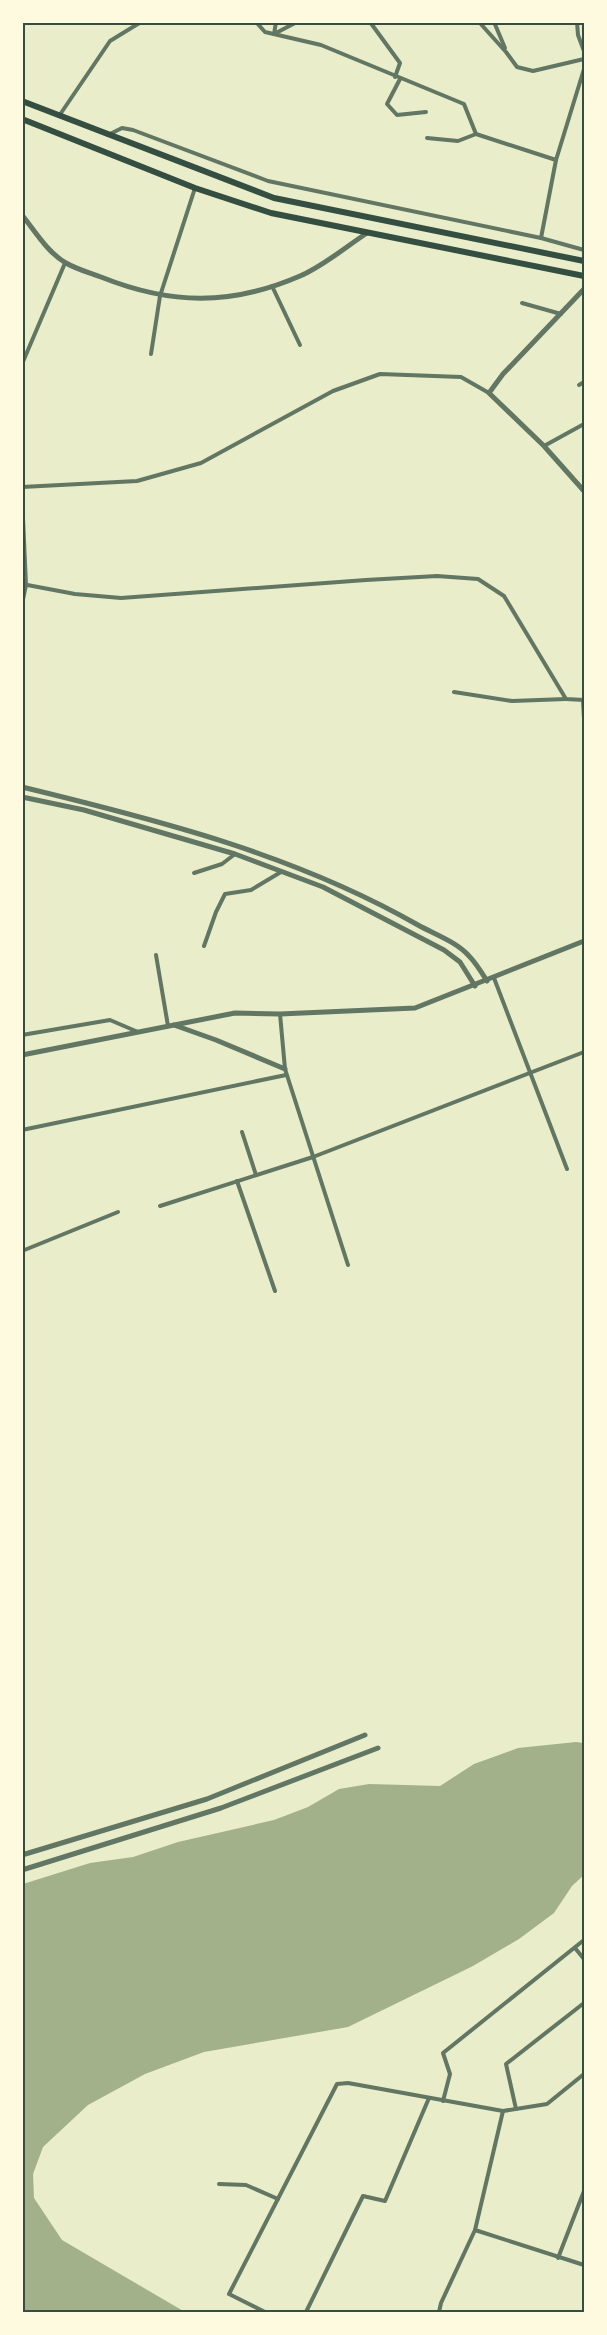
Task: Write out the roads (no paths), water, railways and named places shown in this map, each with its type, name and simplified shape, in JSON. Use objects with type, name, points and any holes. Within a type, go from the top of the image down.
[{"type":"main road","points":[[22,101],[274,198],[584,261]]},
{"type":"main road","points":[[22,119],[195,188],[271,213],[584,276]]},
{"type":"street","points":[[59,116],[110,41],[141,22]]},
{"type":"street","points":[[256,22],[265,32],[321,45],[464,104],[476,134]]},
{"type":"street","points":[[274,34],[276,22]]},
{"type":"street","points":[[274,34],[297,22]]},
{"type":"street","points":[[370,22],[400,62],[395,77]]},
{"type":"street","points":[[479,22],[517,67],[533,71],[584,59]]},
{"type":"street","points":[[494,22],[506,52]]},
{"type":"street","points":[[578,22],[578,35],[584,51]]},
{"type":"street","points":[[541,238],[556,160],[584,69]]},
{"type":"street","points":[[400,79],[387,104],[397,115],[426,112]]},
{"type":"street","points":[[108,135],[122,128],[133,130],[268,181],[541,238],[584,250]]},
{"type":"street","points":[[426,138],[458,141],[476,134],[556,160]]},
{"type":"street","points":[[151,354],[160,296],[195,188]]},
{"type":"street","points":[[22,215],[46,245],[64,262],[131,289],[160,296],[224,298],[272,286],[302,276],[367,232]]},
{"type":"street","points":[[22,364],[64,262]]},
{"type":"street","points":[[272,286],[300,345]]},
{"type":"street","points":[[489,392],[503,374],[584,289]]},
{"type":"street","points":[[522,303],[561,314]]},
{"type":"street","points":[[22,487],[137,481],[200,464],[332,391],[380,374],[462,377],[489,392],[544,446],[584,491]]},
{"type":"street","points":[[579,384],[584,382]]},
{"type":"street","points":[[544,446],[584,424]]},
{"type":"street","points":[[22,474],[22,483]]},
{"type":"street","points":[[22,496],[24,584],[22,604]]},
{"type":"street","points":[[24,584],[75,594],[121,598],[437,576],[478,579],[504,596],[566,699]]},
{"type":"street","points":[[454,692],[512,701],[584,700],[584,719]]},
{"type":"street","points":[[22,787],[114,809],[186,830],[258,853],[320,877],[397,913],[464,951],[487,981]]},
{"type":"street","points":[[22,797],[84,810],[235,854],[323,887],[444,950],[460,962],[475,986]]},
{"type":"street","points":[[194,873],[222,864],[235,854]]},
{"type":"street","points":[[204,946],[216,912],[225,894],[252,890],[281,872]]},
{"type":"street","points":[[22,1055],[235,1013],[280,1014],[415,1008],[475,986],[584,941]]},
{"type":"street","points":[[156,955],[170,1025]]},
{"type":"street","points":[[494,978],[567,1169]]},
{"type":"street","points":[[280,1014],[286,1072],[348,1265]]},
{"type":"street","points":[[22,1035],[110,1020],[138,1032]]},
{"type":"street","points":[[170,1025],[216,1040],[286,1072]]},
{"type":"street","points":[[160,1206],[313,1157],[584,1052]]},
{"type":"street","points":[[22,1130],[286,1072]]},
{"type":"street","points":[[242,1132],[256,1175]]},
{"type":"street","points":[[237,1181],[275,1291]]},
{"type":"street","points":[[22,1251],[118,1212]]},
{"type":"street","points":[[22,1856],[207,1799],[365,1735]]},
{"type":"street","points":[[22,1870],[221,1808],[378,1748]]},
{"type":"street","points":[[443,2101],[450,2074],[444,2053],[584,1940]]},
{"type":"street","points":[[575,1948],[584,1959]]},
{"type":"street","points":[[516,2109],[506,2064],[584,2003]]},
{"type":"street","points":[[265,2312],[229,2294],[337,2084],[348,2083],[503,2111],[547,2104],[584,2074]]},
{"type":"street","points":[[306,2312],[363,2196],[385,2201],[429,2098]]},
{"type":"street","points":[[439,2312],[441,2303],[475,2230],[503,2111]]},
{"type":"street","points":[[219,2184],[246,2185],[278,2199]]},
{"type":"street","points":[[558,2258],[584,2191]]},
{"type":"street","points":[[475,2230],[584,2266]]}]
